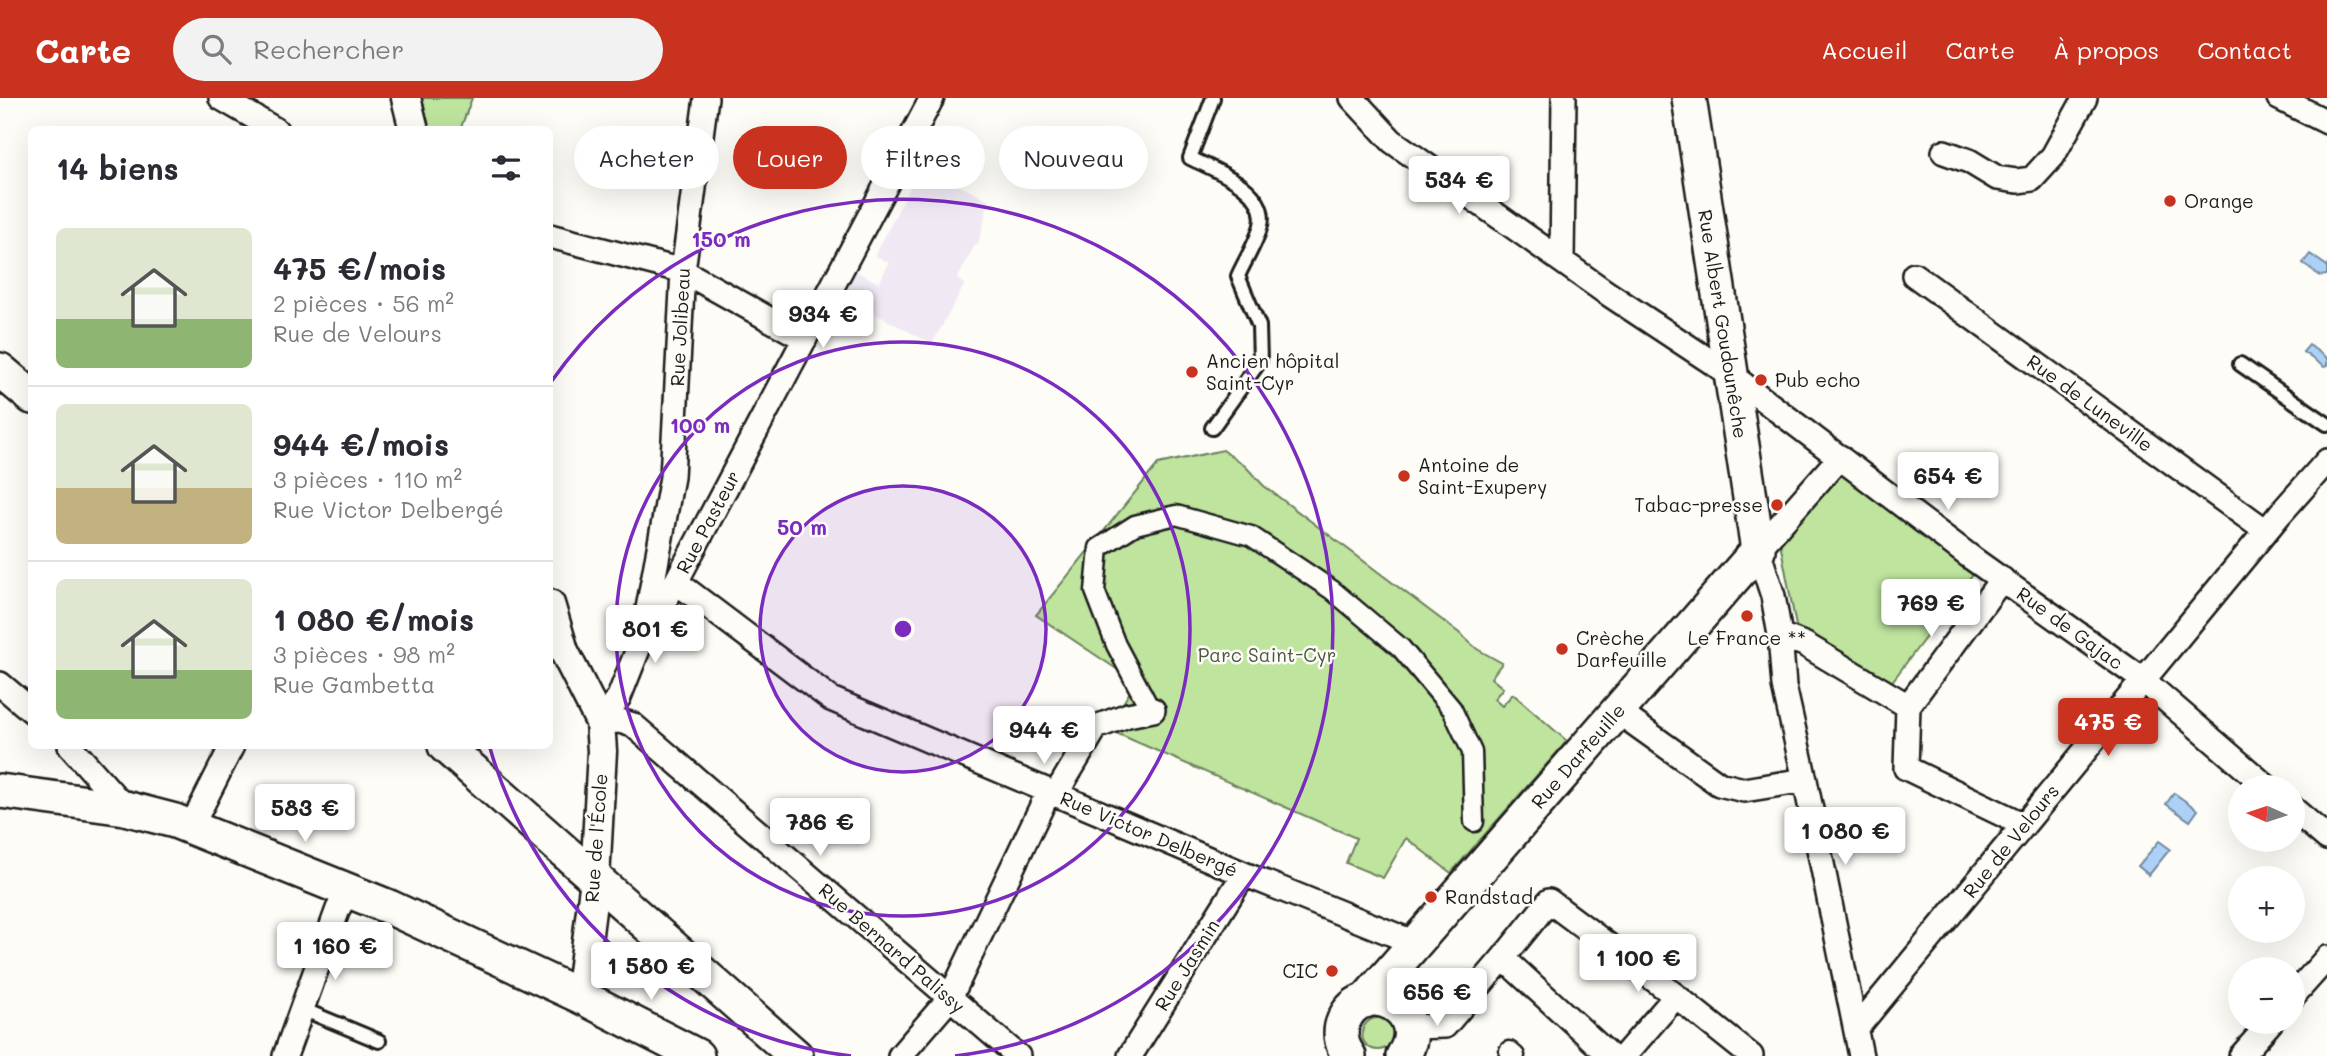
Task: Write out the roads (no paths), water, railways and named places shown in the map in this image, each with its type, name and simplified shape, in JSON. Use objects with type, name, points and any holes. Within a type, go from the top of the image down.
[{"type":"main road","name":"Rue Albert Goudounêche","points":[[1689,98],[1758,550]]},
{"type":"main road","points":[[0,370],[28,394]]},
{"type":"main road","name":"Rue Darfeuille","points":[[1407,952],[1758,550]]},
{"type":"main road","points":[[447,749],[796,1056]]},
{"type":"main road","points":[[0,791],[125,808],[176,821],[401,913],[580,996],[697,1056]]},
{"type":"main road","points":[[1318,1056],[1345,1042],[1349,1011],[1397,1033],[1394,987],[1407,952]]},
{"type":"street","points":[[221,98],[269,126]]},
{"type":"street","points":[[406,98],[413,126]]},
{"type":"street","name":"Rue Jolibeau","points":[[642,639],[672,477],[683,271],[706,98]]},
{"type":"street","name":"Rue Pasteur","points":[[600,722],[619,698],[642,639],[676,582],[932,98]]},
{"type":"street","name":"Rue de Gajac","points":[[1352,98],[1392,141],[1604,291],[1731,374],[2002,579],[2143,680],[2253,775]]},
{"type":"street","points":[[1562,261],[1564,98]]},
{"type":"street","points":[[1944,152],[1997,178],[2017,181],[2032,179],[2053,156],[2085,98]]},
{"type":"street","points":[[2279,98],[2327,122]]},
{"type":"street","points":[[553,237],[683,271],[804,339]]},
{"type":"street","name":"Rue de Luneville","points":[[1914,275],[2266,531]]},
{"type":"street","points":[[1840,457],[1758,550],[1773,596],[1780,635],[1784,686],[1861,1056]]},
{"type":"street","name":"Rue de Velours","points":[[1856,1028],[2266,531],[2327,461]]},
{"type":"street","points":[[1153,710],[1150,709],[1116,645],[1096,591],[1099,548],[1135,524],[1176,515],[1251,536],[1332,590],[1401,648],[1452,709],[1472,752],[1474,822]]},
{"type":"street","points":[[2002,579],[1907,712],[1906,768],[2024,825]]},
{"type":"street","name":"Rue Victor Delbergé","points":[[676,582],[831,699],[1244,874],[1407,952]]},
{"type":"street","points":[[553,624],[557,651],[600,722]]},
{"type":"street","points":[[1780,635],[1804,644],[1907,712]]},
{"type":"street","points":[[0,684],[28,708]]},
{"type":"street","points":[[900,1056],[950,998],[1052,793],[1096,727],[1112,720],[1153,710]]},
{"type":"street","points":[[1617,711],[1719,784],[1744,790],[1805,779]]},
{"type":"street","name":"Rue Bernard Palissy","points":[[600,722],[620,721],[632,725],[1018,1056]]},
{"type":"street","name":"Rue de l'École","points":[[580,996],[596,879],[603,751],[600,722]]},
{"type":"street","points":[[73,749],[125,808]]},
{"type":"street","points":[[191,827],[230,749]]},
{"type":"street","points":[[2305,819],[2327,838]]},
{"type":"street","name":"Rue Jasmin","points":[[1130,1056],[1244,874]]},
{"type":"street","points":[[285,1056],[338,909],[348,891]]},
{"type":"street","points":[[1397,1033],[1445,1026],[1549,901],[1751,1056]]},
{"type":"street","points":[[1503,958],[1610,1056]]},
{"type":"street","points":[[2305,983],[2327,958]]},
{"type":"street","points":[[1624,1056],[1676,996]]},
{"type":"street","points":[[2241,1056],[2260,1034]]},
{"type":"lane","points":[[1212,428],[1260,361],[1259,326],[1238,276],[1262,224],[1258,201],[1239,182],[1190,158],[1213,98]]},
{"type":"lane","points":[[2240,363],[2327,424]]},
{"type":"lane","points":[[302,1009],[379,1041]]},
{"type":"water","points":[[2310,254],[2327,266],[2327,275],[2320,276],[2303,263]]},
{"type":"water","points":[[2309,345],[2327,358],[2327,366],[2324,367],[2303,352]]},
{"type":"water","points":[[2174,793],[2198,810],[2190,821],[2166,804]]},
{"type":"water","points":[[2159,841],[2170,849],[2149,875],[2138,866]]},
{"type":"place","name":"Orange","points":[[2170,201]]},
{"type":"place","name":"Ancien hôpital Saint-Cyr","points":[[1192,372]]},
{"type":"place","name":"Pub echo","points":[[1761,380]]},
{"type":"place","name":"Antoine de Saint-Exupery","points":[[1404,476]]},
{"type":"place","name":"Tabac-presse","points":[[1777,505]]},
{"type":"place","name":"Le France **","points":[[1747,616]]},
{"type":"place","name":"Crèche Darfeuille","points":[[1562,649]]},
{"type":"place","name":"Randstad","points":[[1431,897]]},
{"type":"place","name":"CIC","points":[[1332,971]]},
{"type":"park label","name":"Parc Saint-Cyr","points":[[1267,655]]}]
